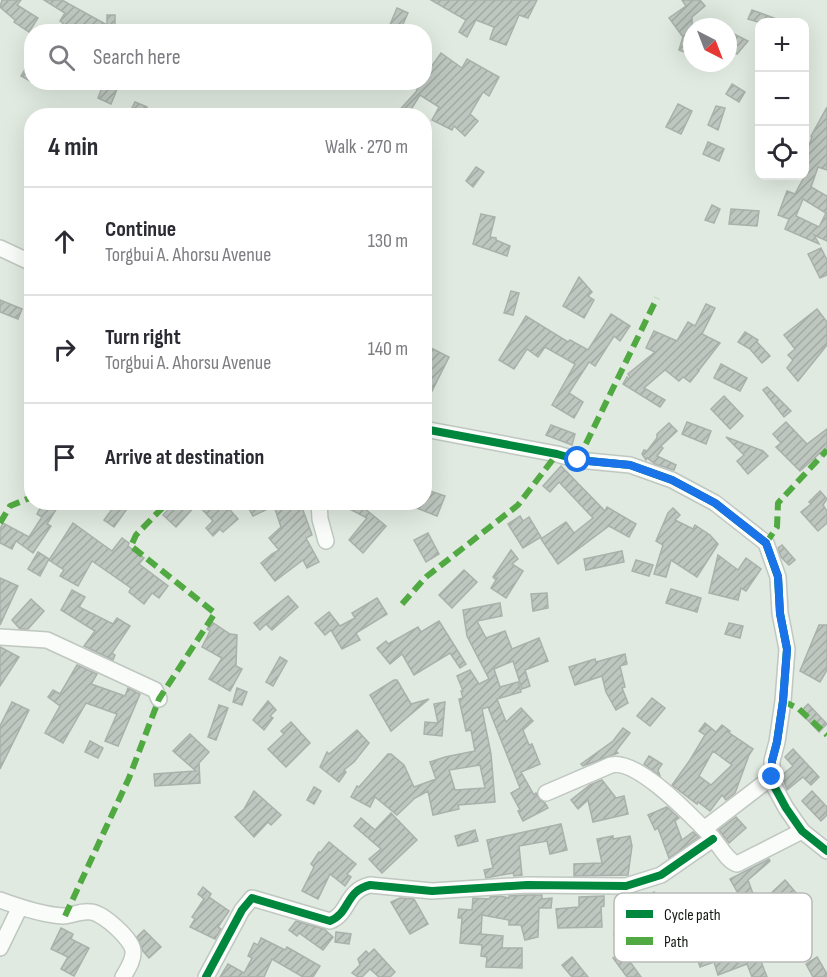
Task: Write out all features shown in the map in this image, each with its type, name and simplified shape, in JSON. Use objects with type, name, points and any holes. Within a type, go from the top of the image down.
[{"type":"street","points":[[0,248],[24,259]]},
{"type":"street","points":[[432,431],[578,460],[630,465],[672,480],[715,503],[766,543],[778,576],[780,614],[787,649],[783,701],[772,761],[772,777],[774,786],[786,808],[802,831],[827,851]]},
{"type":"street","points":[[319,510],[326,541]]},
{"type":"street","points":[[0,637],[47,640],[155,690],[159,699]]},
{"type":"street","points":[[546,793],[611,765],[621,764],[651,778],[708,834],[732,862],[738,864],[802,831]]},
{"type":"street","points":[[206,977],[242,909],[252,898],[330,921],[340,915],[354,892],[370,885],[432,891],[527,885],[626,886],[661,875],[772,777]]},
{"type":"street","points":[[0,900],[20,907],[64,916],[85,911],[99,914],[130,942],[134,952],[123,977]]},
{"type":"street","points":[[0,948],[20,907]]},
{"type":"building","points":[[2,0],[21,0],[17,5],[38,18],[34,24],[24,24],[24,29],[0,7]]},
{"type":"building","points":[[44,0],[62,0],[105,24],[63,24],[60,21],[65,13]]},
{"type":"building","points":[[431,0],[537,0],[528,18],[519,15],[506,45],[490,39],[494,27],[476,20],[467,37],[459,32],[466,20]]},
{"type":"building","points":[[682,0],[700,0],[705,6],[692,18],[683,18],[683,37],[669,18],[686,6]]},
{"type":"building","points":[[397,8],[408,13],[403,24],[390,24]]},
{"type":"building","points":[[752,10],[774,18],[755,18],[755,21],[748,19]]},
{"type":"building","points":[[107,15],[115,15],[115,24],[107,24]]},
{"type":"building","points":[[737,36],[748,41],[737,54]]},
{"type":"building","points":[[683,37],[683,52],[679,50]]},
{"type":"building","points":[[441,53],[462,68],[467,59],[499,77],[489,96],[483,92],[470,114],[478,121],[465,136],[454,126],[452,130],[432,120],[439,107],[420,95],[412,108],[401,108],[417,90],[432,90],[432,66]]},
{"type":"building","points":[[732,84],[745,92],[739,102],[726,94]]},
{"type":"building","points":[[101,90],[117,90],[111,104],[98,98]]},
{"type":"building","points":[[135,102],[147,107],[147,108],[132,108]]},
{"type":"building","points":[[678,104],[692,111],[681,134],[666,127]]},
{"type":"building","points":[[716,106],[725,108],[718,130],[708,125]]},
{"type":"building","points":[[827,107],[827,170],[818,167],[811,187],[827,196],[827,241],[814,235],[819,244],[785,229],[789,219],[778,215],[787,191],[795,194],[802,180],[809,180],[809,145]],"holes":[[[803,199],[826,213],[819,227],[796,216]]]},
{"type":"building","points":[[708,142],[724,149],[719,161],[703,154]]},
{"type":"building","points":[[476,167],[484,172],[473,187],[466,181]]},
{"type":"building","points":[[712,205],[720,209],[714,223],[705,220]]},
{"type":"building","points":[[731,209],[759,211],[757,226],[729,224]]},
{"type":"building","points":[[481,214],[495,217],[490,237],[510,246],[507,256],[473,244]]},
{"type":"building","points":[[821,248],[827,260],[827,275],[820,278],[808,254]]},
{"type":"building","points":[[579,277],[592,292],[588,296],[594,300],[584,318],[563,306]]},
{"type":"building","points":[[511,291],[519,293],[513,315],[504,313]]},
{"type":"building","points":[[0,300],[22,309],[18,319],[0,312]]},
{"type":"building","points":[[706,304],[715,308],[702,334],[720,343],[699,370],[697,369],[699,371],[690,382],[683,377],[679,381],[665,370],[644,388],[665,400],[660,407],[623,384],[627,377],[629,379],[630,377],[628,374],[655,352],[646,348],[654,331],[677,341],[688,322],[695,326]]},
{"type":"building","points":[[817,309],[827,322],[827,345],[798,381],[787,368],[793,360],[788,355],[795,349],[784,335]]},
{"type":"building","points":[[611,314],[630,326],[620,341],[614,336],[595,366],[589,362],[569,393],[583,402],[574,418],[552,405],[575,364],[545,347],[538,357],[527,349],[514,369],[499,360],[526,316],[568,342],[570,340],[588,350]]},
{"type":"building","points":[[745,332],[758,340],[757,342],[770,356],[762,363],[750,349],[738,342]]},
{"type":"building","points":[[432,348],[449,357],[432,391]]},
{"type":"building","points":[[721,364],[747,378],[740,391],[714,378]]},
{"type":"building","points":[[767,387],[791,411],[784,417],[763,390]]},
{"type":"building","points":[[724,396],[743,416],[730,429],[711,409]]},
{"type":"building","points":[[687,422],[711,431],[706,444],[682,434]]},
{"type":"building","points":[[786,422],[807,444],[827,429],[827,451],[822,456],[820,453],[800,471],[776,447],[781,443],[773,434]]},
{"type":"building","points":[[669,423],[677,431],[661,446],[663,448],[657,456],[676,465],[674,470],[655,464],[647,458],[646,460],[642,454],[657,438],[657,434]]},
{"type":"building","points":[[551,425],[575,434],[572,445],[546,435]]},
{"type":"building","points":[[726,437],[763,451],[768,456],[748,474],[737,461],[744,455]]},
{"type":"building","points":[[561,466],[605,511],[607,507],[636,524],[629,537],[609,526],[558,564],[541,539],[566,522],[574,533],[593,518],[559,482],[550,492],[543,486]]},
{"type":"building","points":[[820,491],[827,499],[823,505],[827,511],[827,523],[818,531],[801,512],[811,504],[809,502]]},
{"type":"building","points":[[432,492],[445,496],[437,516],[422,510],[432,510]]},
{"type":"building","points":[[673,508],[680,515],[675,520],[693,529],[695,525],[710,535],[718,544],[697,577],[671,560],[666,577],[654,574],[663,545],[656,541],[668,513]]},
{"type":"building","points":[[39,510],[56,510],[47,524],[51,526],[33,553],[16,541],[12,549],[0,543],[0,529],[3,523],[29,537],[42,517],[37,514]]},
{"type":"building","points":[[112,510],[126,510],[114,527],[104,520]]},
{"type":"building","points":[[168,510],[192,510],[176,527],[163,515]]},
{"type":"building","points":[[203,510],[230,510],[238,519],[223,532],[220,529],[213,536],[206,528],[213,521]]},
{"type":"building","points":[[250,510],[266,510],[253,516]]},
{"type":"building","points":[[275,510],[303,510],[312,535],[306,538],[319,562],[307,568],[303,560],[275,581],[261,563],[271,555],[274,557],[272,554],[279,550],[269,538],[281,527]]},
{"type":"building","points":[[352,510],[366,510],[386,526],[363,553],[349,540],[367,518]]},
{"type":"building","points":[[520,516],[523,521],[529,517],[541,537],[523,548],[508,524]]},
{"type":"building","points":[[73,523],[112,551],[122,538],[129,543],[128,546],[144,558],[139,564],[168,586],[159,598],[152,593],[144,604],[129,592],[131,588],[92,561],[78,586],[60,576],[64,570],[49,560]]},
{"type":"building","points":[[428,533],[439,554],[426,562],[414,540]]},
{"type":"building","points":[[782,545],[795,560],[789,565],[781,557],[778,548]]},
{"type":"building","points":[[511,550],[518,559],[512,564],[523,571],[506,598],[491,588],[498,577],[495,579],[493,577]]},
{"type":"building","points":[[622,551],[624,562],[586,570],[584,559]]},
{"type":"building","points":[[38,552],[49,559],[40,576],[28,569]]},
{"type":"building","points":[[718,555],[738,570],[746,558],[761,569],[746,591],[741,588],[738,600],[709,593]]},
{"type":"building","points":[[636,560],[653,565],[649,576],[632,571]]},
{"type":"building","points":[[464,570],[477,582],[452,608],[439,595]]},
{"type":"building","points":[[0,578],[18,586],[0,625]]},
{"type":"building","points":[[671,589],[701,598],[697,612],[666,603]]},
{"type":"building","points":[[72,590],[85,597],[79,607],[113,624],[117,618],[130,626],[112,653],[115,655],[113,660],[84,646],[95,631],[61,610]]},
{"type":"building","points":[[547,593],[548,608],[533,611],[531,594]]},
{"type":"building","points":[[288,596],[298,607],[272,630],[266,624],[260,630],[254,623]]},
{"type":"building","points":[[377,598],[387,614],[356,633],[360,640],[342,649],[331,630],[325,635],[315,623],[329,612],[340,626],[355,618],[352,613]]},
{"type":"building","points":[[31,599],[44,611],[28,629],[20,629],[12,620]]},
{"type":"building","points":[[500,603],[502,616],[477,621],[486,638],[505,631],[512,649],[539,638],[548,661],[525,670],[530,686],[522,689],[513,661],[494,669],[500,687],[518,682],[521,692],[497,699],[506,722],[521,708],[533,721],[523,730],[540,764],[521,772],[534,795],[536,793],[548,808],[523,821],[511,793],[520,788],[488,707],[482,709],[491,754],[495,802],[458,805],[459,809],[433,815],[428,791],[415,798],[397,815],[375,797],[370,807],[351,797],[357,786],[359,787],[388,754],[404,765],[414,787],[436,779],[430,762],[475,751],[471,730],[466,731],[459,699],[463,698],[461,691],[463,691],[457,676],[470,670],[479,684],[489,679],[467,636],[463,610]],"holes":[[[480,765],[485,788],[455,790],[449,770]]]},
{"type":"building","points":[[439,621],[466,664],[460,668],[450,653],[414,675],[402,654],[390,664],[377,648],[386,641],[388,644],[418,627],[421,632]]},
{"type":"building","points":[[212,622],[230,634],[237,635],[236,666],[242,669],[230,691],[209,679],[222,658],[202,647],[210,631],[207,629]]},
{"type":"building","points":[[729,623],[743,626],[740,638],[725,634]]},
{"type":"building","points":[[819,625],[827,625],[827,670],[820,682],[800,671]]},
{"type":"building","points":[[0,647],[19,657],[0,686]]},
{"type":"building","points":[[625,654],[627,664],[620,666],[625,687],[622,688],[628,703],[616,710],[606,692],[602,676],[575,685],[569,667],[595,659],[596,662]]},
{"type":"building","points":[[280,657],[287,661],[273,686],[266,682]]},
{"type":"building","points":[[77,665],[97,674],[91,684],[125,696],[128,688],[140,694],[118,746],[105,741],[117,714],[86,703],[63,743],[45,733],[60,706],[48,697],[53,690],[60,694]]},
{"type":"building","points":[[397,680],[411,704],[429,699],[391,731],[370,695]]},
{"type":"building","points":[[237,688],[247,692],[242,705],[233,702]]},
{"type":"building","points":[[652,698],[665,708],[650,726],[637,716]]},
{"type":"building","points":[[268,701],[276,710],[270,716],[273,718],[264,730],[253,720]]},
{"type":"building","points":[[12,702],[29,710],[0,769],[0,726]]},
{"type":"building","points":[[445,702],[442,736],[424,734],[425,722],[438,723],[434,704]]},
{"type":"building","points":[[808,704],[827,724],[819,732],[800,712]]},
{"type":"building","points":[[219,705],[228,708],[216,740],[208,737]]},
{"type":"building","points":[[291,722],[310,743],[286,767],[268,749],[284,734],[281,731]]},
{"type":"building","points":[[705,723],[716,732],[722,725],[730,731],[728,732],[753,749],[735,793],[726,800],[722,795],[710,811],[672,785],[705,735],[699,731]],"holes":[[[713,751],[732,765],[711,785],[699,776]]]},
{"type":"building","points":[[623,728],[630,733],[616,751],[618,753],[583,766],[581,764],[613,741]]},
{"type":"building","points":[[357,730],[369,743],[354,762],[344,770],[346,772],[339,782],[320,767],[327,752],[329,754]]},
{"type":"building","points":[[190,734],[209,752],[199,763],[200,783],[155,786],[154,774],[196,771],[173,751]]},
{"type":"building","points":[[90,741],[103,748],[98,758],[85,752]]},
{"type":"building","points":[[793,749],[819,777],[811,785],[803,777],[787,790],[782,775],[793,766],[785,757]]},
{"type":"building","points":[[649,756],[662,764],[658,770],[660,776],[644,764]]},
{"type":"building","points":[[602,780],[616,798],[624,796],[628,814],[593,822],[588,800],[578,809],[571,800],[590,785]]},
{"type":"building","points":[[314,787],[321,791],[314,804],[307,800]]},
{"type":"building","points":[[254,791],[281,815],[271,825],[268,822],[254,837],[235,817],[244,809]]},
{"type":"building","points":[[812,791],[827,807],[827,815],[821,821],[802,801]]},
{"type":"building","points":[[667,807],[679,818],[675,821],[682,840],[693,832],[699,837],[669,858],[658,828],[655,830],[648,815]]},
{"type":"building","points":[[391,813],[417,840],[382,873],[369,859],[381,849],[354,826],[361,818],[375,830]]},
{"type":"building","points":[[736,817],[746,828],[729,843],[719,830]]},
{"type":"building","points":[[561,824],[567,850],[550,854],[547,841],[519,846],[522,875],[514,876],[513,873],[486,878],[484,870],[493,868],[487,840]]},
{"type":"building","points":[[475,830],[478,841],[458,846],[455,836]]},
{"type":"building","points":[[613,836],[613,839],[630,836],[632,846],[628,875],[574,876],[574,864],[602,863],[597,839]]},
{"type":"building","points":[[329,842],[356,864],[347,874],[351,877],[345,886],[330,874],[318,899],[302,891],[314,867],[311,864]]},
{"type":"building","points":[[769,859],[770,861],[748,880],[753,893],[738,893],[730,879]]},
{"type":"building","points":[[785,880],[796,893],[771,893]]},
{"type":"building","points":[[203,887],[211,894],[209,897],[229,911],[218,927],[221,929],[215,939],[190,927],[195,919],[192,917],[204,899],[198,894]]},
{"type":"building","points":[[542,895],[542,899],[552,898],[551,908],[539,908],[538,937],[525,940],[521,925],[509,925],[509,920],[482,915],[481,934],[503,936],[502,948],[522,948],[522,968],[486,967],[487,957],[481,956],[482,945],[460,943],[462,918],[458,918],[459,909],[472,910],[473,898],[490,899],[490,897],[500,896],[509,898],[509,896]]},
{"type":"building","points":[[604,896],[604,906],[601,907],[602,927],[558,928],[556,909],[579,907],[579,897]]},
{"type":"building","points":[[400,898],[414,899],[428,924],[410,934],[391,902]]},
{"type":"building","points":[[296,921],[324,929],[333,937],[323,950],[299,933],[297,936],[289,930]]},
{"type":"building","points":[[61,928],[73,934],[71,939],[89,948],[74,976],[61,969],[68,957],[51,949]]},
{"type":"building","points":[[144,930],[161,947],[149,958],[137,937]]},
{"type":"building","points":[[336,932],[351,934],[349,944],[335,942]]},
{"type":"building","points":[[261,938],[285,950],[287,947],[320,966],[313,977],[303,977],[272,959],[264,977],[220,977],[228,964],[244,973],[252,958],[248,956],[254,943],[258,945]]},
{"type":"building","points":[[374,949],[395,972],[390,977],[379,977],[370,969],[362,977],[352,973],[360,965],[358,959],[366,951],[369,954]]},
{"type":"building","points":[[572,957],[588,977],[572,977],[562,965]]},
{"type":"building","points":[[817,957],[827,977],[813,977],[806,964]]},
{"type":"building","points":[[616,962],[630,962],[641,977],[627,977]]},
{"type":"building","points":[[698,962],[714,962],[700,967]]},
{"type":"building","points":[[714,962],[761,962],[767,977],[752,977],[747,964],[718,975]]},
{"type":"marked path","points":[[578,460],[657,298]]},
{"type":"marked path","points":[[766,543],[777,527],[778,503],[827,450]]},
{"type":"marked path","points":[[402,604],[426,577],[518,505],[557,454]]},
{"type":"marked path","points":[[0,523],[10,506],[24,500]]},
{"type":"marked path","points":[[65,916],[129,778],[159,699],[215,613],[131,546],[136,535],[160,510]]},
{"type":"marked path","points":[[783,701],[799,709],[827,735]]},
{"type":"cycle path","points":[[432,431],[578,460],[630,465],[672,480],[715,503],[766,543],[778,577],[780,613],[787,649],[783,701],[772,761],[772,777],[774,786],[786,808],[802,831],[827,851]]},
{"type":"cycle path","points":[[206,977],[242,910],[252,898],[330,921],[341,913],[356,892],[370,885],[432,891],[527,885],[626,886],[661,875],[713,839]]},
{"type":"route","points":[[578,460],[630,465],[672,480],[715,503],[766,543],[778,576],[780,614],[787,649],[783,701],[772,761],[772,777]]}]
